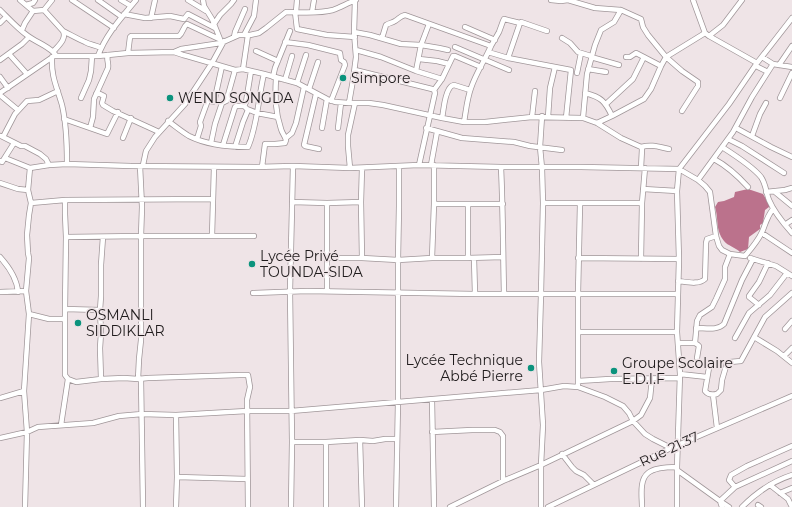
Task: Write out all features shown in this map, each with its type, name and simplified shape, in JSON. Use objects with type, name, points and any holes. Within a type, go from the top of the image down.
[{"type":"street","points":[[20,0],[33,11],[44,10],[52,0]]},
{"type":"street","points":[[26,5],[33,3],[35,0]]},
{"type":"street","points":[[72,0],[114,28]]},
{"type":"street","points":[[98,0],[123,16],[151,18],[170,16],[184,19],[188,14],[215,26]]},
{"type":"street","points":[[121,0],[131,6]]},
{"type":"street","points":[[98,56],[107,37],[136,0]]},
{"type":"street","points":[[151,18],[155,0]]},
{"type":"street","points":[[188,0],[206,10]]},
{"type":"street","points":[[143,507],[142,414],[138,366],[141,340],[141,166],[146,151],[168,121],[185,104],[212,63],[222,41],[206,10],[203,0]]},
{"type":"street","points":[[215,26],[222,13],[234,0]]},
{"type":"street","points":[[243,69],[246,35],[254,16],[256,0]]},
{"type":"street","points":[[297,0],[297,29],[327,35],[370,35],[401,44],[421,45],[448,50]]},
{"type":"street","points":[[312,12],[314,0]]},
{"type":"street","points":[[0,10],[29,37],[44,45],[54,54],[98,56],[128,53],[174,52],[181,49],[222,41],[234,37],[259,33],[284,13],[332,10],[356,0],[354,35],[356,50],[355,70],[349,104]]},
{"type":"street","points":[[551,0],[568,0],[595,8],[621,10],[640,18],[648,35],[666,57],[698,82],[698,86],[682,111]]},
{"type":"street","points":[[693,0],[705,33],[768,72]]},
{"type":"street","points":[[709,36],[723,25],[742,0]]},
{"type":"street","points":[[234,37],[244,9]]},
{"type":"street","points":[[44,10],[64,31],[85,43],[101,48]]},
{"type":"street","points":[[583,118],[588,69],[595,45],[601,30],[614,22],[621,10]]},
{"type":"street","points":[[22,30],[33,11]]},
{"type":"street","points":[[382,38],[386,25],[394,22],[403,15],[491,46]]},
{"type":"street","points":[[0,23],[6,17]]},
{"type":"street","points":[[677,507],[677,445],[680,376],[677,332],[677,191],[679,169],[792,18]]},
{"type":"street","points":[[464,122],[470,90],[504,19],[520,23],[523,22],[547,31]]},
{"type":"street","points":[[508,58],[520,23]]},
{"type":"street","points":[[128,53],[131,36],[179,36],[187,24],[222,41]]},
{"type":"street","points":[[416,71],[421,45],[429,24]]},
{"type":"street","points":[[465,27],[495,40]]},
{"type":"street","points":[[286,138],[282,132],[276,107],[275,77],[278,61],[290,30]]},
{"type":"street","points":[[18,110],[0,94],[54,54],[64,38],[64,31]]},
{"type":"street","points":[[597,122],[612,116],[644,99],[651,89],[666,57],[705,33]]},
{"type":"street","points":[[0,60],[29,37]]},
{"type":"street","points":[[562,38],[576,49],[591,57],[618,65]]},
{"type":"street","points":[[285,42],[308,45],[340,53],[341,60],[344,62],[345,65],[329,100],[322,128]]},
{"type":"street","points":[[779,65],[792,46]]},
{"type":"street","points":[[455,47],[509,70]]},
{"type":"street","points":[[356,50],[442,79]]},
{"type":"street","points":[[256,51],[278,61]]},
{"type":"street","points":[[174,52],[183,56],[235,70],[243,69],[297,83],[329,100],[341,103],[369,103],[383,105],[464,122],[485,122],[542,116],[583,118],[597,122],[620,138],[642,147],[653,145],[669,149]]},
{"type":"street","points":[[488,52],[508,58],[571,70],[566,118]]},
{"type":"street","points":[[577,72],[581,52]]},
{"type":"street","points":[[626,57],[632,56],[636,53],[661,66]]},
{"type":"street","points":[[9,54],[27,74]]},
{"type":"street","points":[[54,54],[53,76],[64,119],[67,164]]},
{"type":"street","points":[[90,128],[93,117],[93,103],[109,64],[107,58],[108,55]]},
{"type":"street","points":[[297,83],[306,55]]},
{"type":"street","points":[[419,165],[435,93],[434,90],[442,79],[453,56],[454,55],[481,67]]},
{"type":"street","points":[[81,98],[89,80],[92,56]]},
{"type":"street","points":[[285,80],[292,56]]},
{"type":"street","points":[[606,104],[633,79],[644,57]]},
{"type":"street","points":[[762,57],[773,64],[792,67]]},
{"type":"street","points":[[419,59],[449,64]]},
{"type":"street","points":[[262,167],[266,144],[285,143],[286,138],[292,133],[307,88],[318,62]]},
{"type":"street","points":[[698,180],[736,128],[752,97],[773,64]]},
{"type":"street","points":[[197,139],[201,126],[200,122],[208,100],[214,102],[222,66]]},
{"type":"street","points":[[548,117],[550,88],[555,67]]},
{"type":"street","points":[[588,69],[606,72]]},
{"type":"street","points":[[210,143],[222,103],[228,100],[235,70]]},
{"type":"street","points":[[355,70],[434,90]]},
{"type":"street","points":[[235,146],[246,108],[251,71]]},
{"type":"street","points":[[780,98],[792,73]]},
{"type":"street","points":[[168,121],[188,135],[197,139],[210,143],[249,147],[257,118],[264,74]]},
{"type":"street","points":[[0,78],[8,88]]},
{"type":"street","points":[[442,118],[449,88],[452,85],[470,90]]},
{"type":"street","points":[[49,165],[46,159],[40,154],[1,136],[18,110],[27,102],[39,100],[58,91]]},
{"type":"street","points":[[532,117],[535,92]]},
{"type":"street","points":[[585,93],[598,97],[606,104],[612,116]]},
{"type":"street","points":[[96,94],[104,96],[102,103],[103,105],[159,132]]},
{"type":"street","points":[[316,94],[304,145],[319,150]]},
{"type":"street","points":[[338,128],[341,103]]},
{"type":"street","points":[[350,168],[348,135],[355,103]]},
{"type":"street","points":[[752,136],[760,114],[766,103]]},
{"type":"street","points":[[223,145],[236,106],[246,108],[257,113],[278,117]]},
{"type":"street","points":[[64,119],[108,134],[118,112]]},
{"type":"street","points":[[541,507],[540,465],[543,425],[539,362],[543,203],[540,147],[542,116]]},
{"type":"street","points":[[123,138],[131,118]]},
{"type":"street","points":[[426,128],[462,138],[514,142],[521,145],[562,150]]},
{"type":"street","points":[[736,128],[792,157]]},
{"type":"street","points":[[432,258],[434,204],[432,165],[437,132]]},
{"type":"street","points":[[728,139],[742,146],[784,174]]},
{"type":"street","points":[[14,143],[2,161],[30,168],[67,164],[350,168],[432,165],[542,168],[581,167],[679,169],[698,180],[705,186],[711,195],[716,236],[722,250],[730,254],[745,256],[768,263],[792,276]]},
{"type":"street","points":[[641,259],[643,189],[642,147]]},
{"type":"street","points":[[722,148],[736,156],[761,177],[773,209],[792,233]]},
{"type":"street","points":[[714,159],[722,163],[738,176],[748,187]]},
{"type":"street","points":[[212,236],[214,166]]},
{"type":"street","points":[[291,507],[292,442],[290,291],[292,166]]},
{"type":"street","points":[[396,507],[399,166]]},
{"type":"street","points":[[501,167],[504,294]]},
{"type":"street","points":[[25,507],[27,432],[24,391],[29,314],[26,291],[29,258],[29,215],[31,203],[28,190],[30,168]]},
{"type":"street","points":[[362,168],[362,258]]},
{"type":"street","points":[[0,183],[18,189],[28,190]]},
{"type":"street","points":[[766,192],[775,192],[792,188]]},
{"type":"street","points":[[643,189],[677,191]]},
{"type":"street","points":[[775,192],[792,206]]},
{"type":"street","points":[[31,203],[65,200],[213,199]]},
{"type":"street","points":[[65,200],[65,375],[68,379],[76,382],[124,378],[140,379],[227,375],[248,376],[250,387],[247,400],[248,507]]},
{"type":"street","points":[[292,202],[361,202]]},
{"type":"street","points":[[327,203],[327,291]]},
{"type":"street","points":[[543,203],[642,203]]},
{"type":"street","points":[[434,204],[503,204]]},
{"type":"street","points":[[468,204],[468,258]]},
{"type":"street","points":[[578,387],[578,258],[580,204]]},
{"type":"street","points":[[745,256],[762,233],[767,217],[773,209]]},
{"type":"street","points":[[786,224],[792,220]]},
{"type":"street","points":[[762,233],[792,254]]},
{"type":"street","points":[[66,237],[254,236]]},
{"type":"street","points":[[678,281],[690,283],[703,281],[705,278],[707,239],[716,236]]},
{"type":"street","points":[[101,379],[100,310],[103,237]]},
{"type":"street","points":[[695,343],[697,321],[700,315],[712,307],[724,283],[726,266],[730,254]]},
{"type":"street","points":[[0,257],[18,284],[18,292]]},
{"type":"street","points":[[327,258],[398,260],[503,257]]},
{"type":"street","points":[[474,258],[474,294]]},
{"type":"street","points":[[578,258],[678,259]]},
{"type":"street","points":[[696,328],[713,329],[724,324],[742,280],[753,259]]},
{"type":"street","points":[[759,305],[748,296],[759,282],[768,263]]},
{"type":"street","points":[[735,338],[749,313],[770,295],[787,272]]},
{"type":"street","points":[[0,292],[26,291]]},
{"type":"street","points":[[253,293],[327,291],[474,294],[678,294]]},
{"type":"street","points":[[710,362],[705,391],[708,394],[713,395],[718,394],[721,390],[726,365],[730,362],[741,362],[765,317],[792,293]]},
{"type":"street","points":[[65,309],[100,310]]},
{"type":"street","points":[[29,314],[49,319],[64,319]]},
{"type":"street","points":[[785,330],[792,320]]},
{"type":"street","points":[[578,332],[677,332]]},
{"type":"street","points":[[754,336],[792,363]]},
{"type":"street","points":[[678,342],[695,343],[698,345],[697,358]]},
{"type":"street","points":[[784,356],[792,348]]},
{"type":"street","points":[[578,381],[652,379],[680,376],[707,377]]},
{"type":"street","points":[[61,425],[68,379]]},
{"type":"street","points":[[450,507],[633,421],[641,415],[650,398],[652,379]]},
{"type":"street","points":[[0,438],[27,432],[38,427],[93,423],[119,416],[142,414],[176,415],[247,411],[291,411],[432,400],[541,390],[564,386],[578,387],[605,397],[623,406],[633,421],[645,434],[671,448]]},
{"type":"street","points":[[0,398],[24,391]]},
{"type":"street","points":[[713,395],[717,428]]},
{"type":"street","name":"Rue 21.37","points":[[548,507],[677,445],[792,396]]},
{"type":"street","points":[[432,400],[434,507]]},
{"type":"street","points":[[176,415],[176,507]]},
{"type":"street","points":[[432,432],[488,430],[496,430],[500,432],[502,436],[503,481]]},
{"type":"street","points":[[292,442],[373,441],[397,439]]},
{"type":"street","points":[[360,440],[362,507]]},
{"type":"street","points":[[326,442],[326,507]]},
{"type":"street","points":[[735,487],[729,480],[731,475],[747,466],[792,446]]},
{"type":"street","points":[[562,454],[576,471],[584,475],[594,485]]},
{"type":"street","points":[[720,501],[735,487],[792,461]]},
{"type":"street","points":[[642,507],[643,481],[648,472],[666,468],[677,468],[729,507]]},
{"type":"street","points":[[742,507],[754,496],[770,485],[792,475]]},
{"type":"street","points":[[177,477],[247,479]]},
{"type":"street","points":[[770,485],[788,499],[792,507]]},
{"type":"street","points":[[780,493],[792,488]]},
{"type":"street","points":[[720,501],[722,507]]},
{"type":"shaded area","points":[[748,189],[763,194],[770,204],[765,210],[763,223],[760,225],[760,229],[749,237],[748,249],[740,252],[726,243],[721,237],[715,207],[718,202],[734,197],[735,192]]},
{"type":"place","name":"Simpore","points":[[343,78]]},
{"type":"place","name":"WEND SONGDA","points":[[170,98]]},
{"type":"place","name":"Lycée Privé TOUNDA-SIDA","points":[[252,264]]},
{"type":"place","name":"OSMANLI SIDDIKLAR","points":[[78,323]]},
{"type":"place","name":"Lycée Technique Abbé Pierre","points":[[531,368]]},
{"type":"place","name":"Groupe Scolaire E.D.I.F","points":[[614,371]]}]
